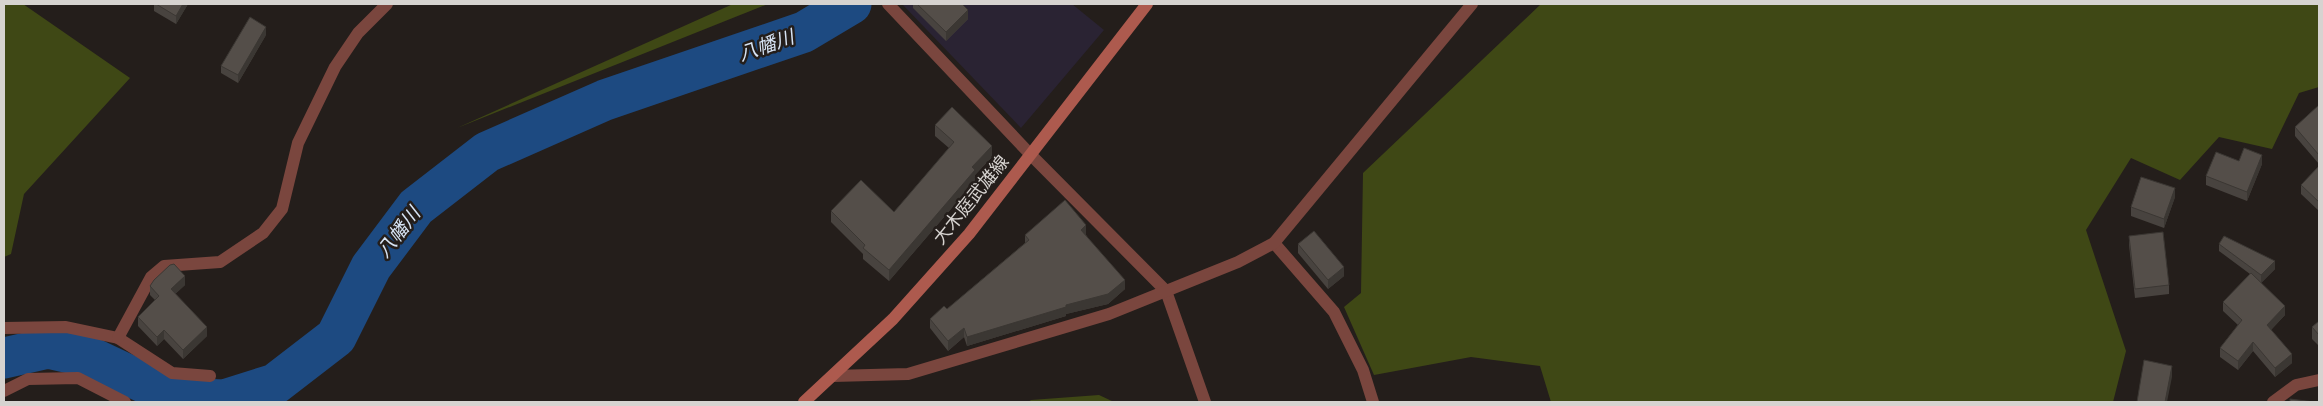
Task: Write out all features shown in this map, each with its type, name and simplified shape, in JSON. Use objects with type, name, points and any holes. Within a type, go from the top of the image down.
[{"type":"main road","name":"大木庭武雄線","points":[[804,402],[892,319],[969,234],[1148,4]]},
{"type":"street","points":[[118,338],[151,277],[164,266],[220,262],[264,234],[282,209],[298,143],[335,67],[358,33],[387,4]]},
{"type":"street","points":[[833,376],[908,374],[1109,314],[1238,262],[1274,243],[1472,4]]},
{"type":"street","points":[[891,6],[1030,154],[1166,292],[1205,402]]},
{"type":"street","points":[[1274,243],[1334,312],[1363,370],[1373,402]]},
{"type":"street","points":[[4,328],[66,327],[118,338],[172,373],[210,376]]},
{"type":"street","points":[[4,391],[28,379],[78,378],[124,402]]},
{"type":"street","points":[[2273,402],[2296,385],[2319,380]]},
{"type":"shaded area","points":[[902,4],[1072,4],[1104,30],[1021,128]]},
{"type":"green space","points":[[4,4],[23,4],[130,78],[24,194],[11,254],[4,257]]},
{"type":"green space","points":[[733,4],[768,4],[457,128]]},
{"type":"green space","points":[[1541,4],[2319,4],[2319,87],[2299,93],[2272,149],[2219,137],[2180,180],[2131,158],[2086,230],[2126,351],[2113,402],[1551,402],[1540,366],[1471,357],[1374,375],[1344,307],[1361,293],[1363,173]]},
{"type":"green space","points":[[1099,395],[1114,402],[1028,402],[1031,400]]},
{"type":"building","points":[[156,4],[183,4],[176,16]]},
{"type":"building","points":[[917,4],[962,4],[968,10],[946,32]]},
{"type":"building","points":[[250,17],[266,27],[238,75],[221,66]]},
{"type":"building","points":[[2319,105],[2319,155],[2295,127]]},
{"type":"building","points":[[952,107],[992,146],[972,167],[975,170],[889,270],[863,248],[865,245],[831,211],[861,180],[894,212],[954,142],[935,125]]},
{"type":"building","points":[[2244,148],[2262,155],[2247,192],[2206,176],[2216,152],[2239,161]]},
{"type":"building","points":[[2319,166],[2319,202],[2301,185]]},
{"type":"building","points":[[2141,177],[2175,188],[2164,219],[2131,207]]},
{"type":"building","points":[[1065,200],[1086,225],[1081,230],[1125,280],[1108,294],[1066,305],[1066,307],[967,337],[964,328],[948,341],[930,319],[944,306],[947,309],[1029,240],[1025,235]]},
{"type":"building","points":[[1314,231],[1344,267],[1328,280],[1298,244]]},
{"type":"building","points":[[2163,232],[2169,285],[2135,289],[2129,236]]},
{"type":"building","points":[[2224,236],[2275,261],[2261,275],[2219,244]]},
{"type":"building","points":[[174,264],[185,276],[171,289],[207,327],[183,350],[164,330],[157,337],[138,317],[159,296],[150,286],[154,280],[170,265]]},
{"type":"building","points":[[2251,273],[2285,306],[2267,325],[2292,354],[2275,368],[2253,342],[2238,361],[2220,348],[2242,320],[2223,302]]},
{"type":"building","points":[[2319,321],[2319,335],[2312,327]]},
{"type":"building","points":[[2144,360],[2172,366],[2165,402],[2137,402]]},
{"type":"building","points":[[2290,399],[2314,402],[2290,402]]},
{"type":"waterway","name":"八幡川","points":[[4,358],[48,348],[92,358],[177,398],[224,400],[275,384],[336,337],[371,267],[416,207],[487,152],[605,100],[804,32],[851,4]]}]
